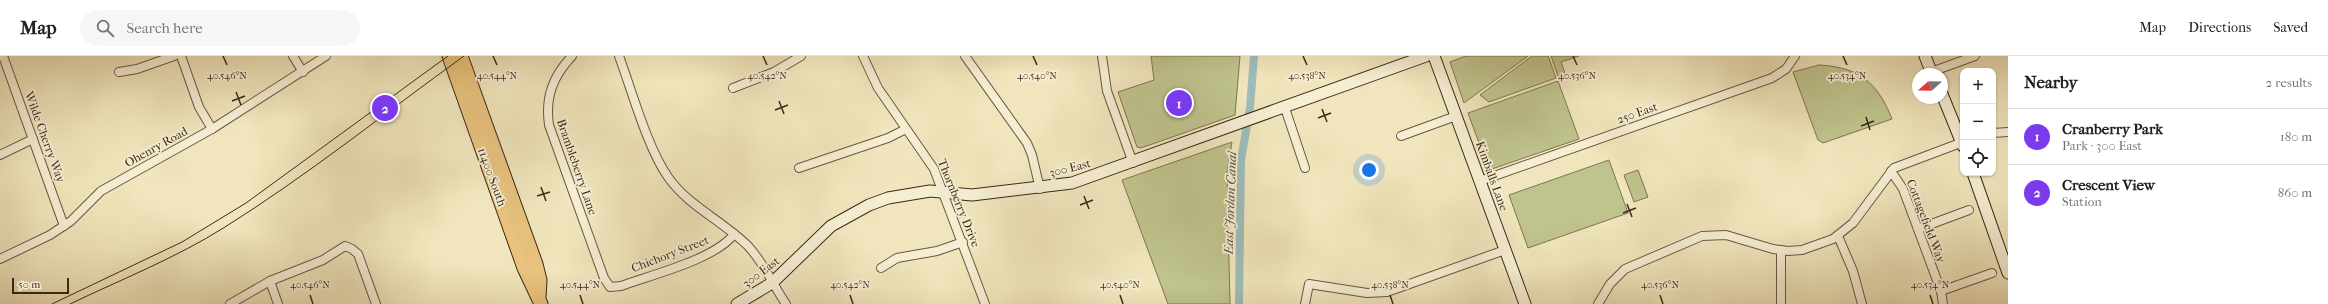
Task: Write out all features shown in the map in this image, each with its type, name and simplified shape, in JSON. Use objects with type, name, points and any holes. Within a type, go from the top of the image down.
[{"type":"main road","name":"11400 South","points":[[448,56],[526,272],[540,301]]},
{"type":"main road","name":"11400 South","points":[[461,56],[536,264],[540,280],[540,301]]},
{"type":"street","name":"Wilde Cherry Way","points":[[3,56],[64,226]]},
{"type":"street","points":[[119,72],[137,69],[174,56]]},
{"type":"street","points":[[181,56],[199,106],[212,129]]},
{"type":"street","points":[[293,56],[303,72]]},
{"type":"street","name":"Ohenry Road","points":[[0,259],[64,226],[101,191],[212,129],[326,56]]},
{"type":"street","name":"Brambleberry Lane","points":[[572,56],[562,66],[551,88],[547,107],[549,124],[604,278],[610,287]]},
{"type":"street","points":[[619,56],[653,149],[662,168],[681,192],[734,234],[754,252],[786,304]]},
{"type":"street","points":[[733,88],[774,72],[801,56]]},
{"type":"street","name":"Thornberry Drive","points":[[863,56],[874,82],[931,164],[944,192],[985,304]]},
{"type":"street","points":[[965,56],[1027,143],[1032,155],[1040,189]]},
{"type":"street","points":[[1102,56],[1107,91],[1133,163]]},
{"type":"street","name":"300 East","points":[[737,304],[772,283],[814,241],[846,217],[888,198],[930,191],[972,195],[1040,189],[1072,184],[1426,56]]},
{"type":"street","name":"Kimballs Lane","points":[[1434,56],[1525,304]]},
{"type":"street","name":"250 East","points":[[1480,181],[1772,78],[1786,68],[1795,56]]},
{"type":"street","points":[[1925,56],[1930,68]]},
{"type":"street","points":[[1944,68],[1974,56]]},
{"type":"street","points":[[1946,104],[1961,140]]},
{"type":"street","points":[[1285,108],[1305,168]]},
{"type":"street","points":[[1401,136],[1456,116]]},
{"type":"street","points":[[799,168],[888,138],[906,129]]},
{"type":"street","points":[[1996,133],[2008,132]]},
{"type":"street","points":[[0,155],[33,140]]},
{"type":"street","points":[[1598,304],[1610,284],[1625,270],[1702,236],[1726,236],[1781,250],[1802,250],[1838,236],[1853,223],[1891,171],[1902,163],[1960,145]]},
{"type":"street","name":"Cottagefield Way","points":[[1891,171],[1903,189],[1941,291],[1942,304]]},
{"type":"street","points":[[1973,176],[2008,273]]},
{"type":"street","points":[[1918,229],[1969,210]]},
{"type":"street","name":"Chichory Street","points":[[610,287],[621,286],[708,254],[728,242],[734,234]]},
{"type":"street","points":[[1838,236],[1853,271],[1862,304]]},
{"type":"street","points":[[881,268],[897,258],[937,251],[962,242]]},
{"type":"street","points":[[230,304],[270,281],[318,263],[345,246],[358,254],[376,304]]},
{"type":"street","points":[[1305,304],[1309,284],[1367,293],[1387,292],[1505,250]]},
{"type":"street","points":[[1781,250],[1781,304]]},
{"type":"street","points":[[1941,291],[1992,273]]},
{"type":"street","points":[[270,281],[278,304]]},
{"type":"green space","points":[[1151,56],[1240,56],[1235,115],[1141,148],[1137,147],[1118,92],[1154,80]]},
{"type":"green space","points":[[1466,56],[1528,56],[1464,103],[1450,62]]},
{"type":"green space","points":[[1532,56],[1548,56],[1556,78],[1489,102],[1480,95]]},
{"type":"green space","points":[[1551,56],[1579,56],[1561,62],[1565,73],[1558,76]]},
{"type":"green space","points":[[1819,65],[1845,69],[1856,73],[1865,79],[1880,96],[1892,119],[1823,143],[1818,140],[1793,72]]},
{"type":"green space","points":[[1558,81],[1579,139],[1489,170],[1468,113]]},
{"type":"green space","points":[[1232,142],[1227,173],[1230,304],[1168,304],[1122,180]]},
{"type":"green space","points":[[1609,160],[1628,213],[1528,248],[1509,195]]},
{"type":"green space","points":[[1638,170],[1648,197],[1634,202],[1624,175]]},
{"type":"waterway","name":"East Jordan Canal","points":[[1239,304],[1241,160],[1250,108],[1254,56]]},
{"type":"tram line","points":[[52,304],[182,242],[246,203],[448,56]]},
{"type":"tram line","points":[[70,304],[187,249],[225,227],[316,165],[464,56]]},
{"type":"place","name":"Cranberry Park","points":[[1179,103]]},
{"type":"place","name":"Crescent View","points":[[385,108]]}]
